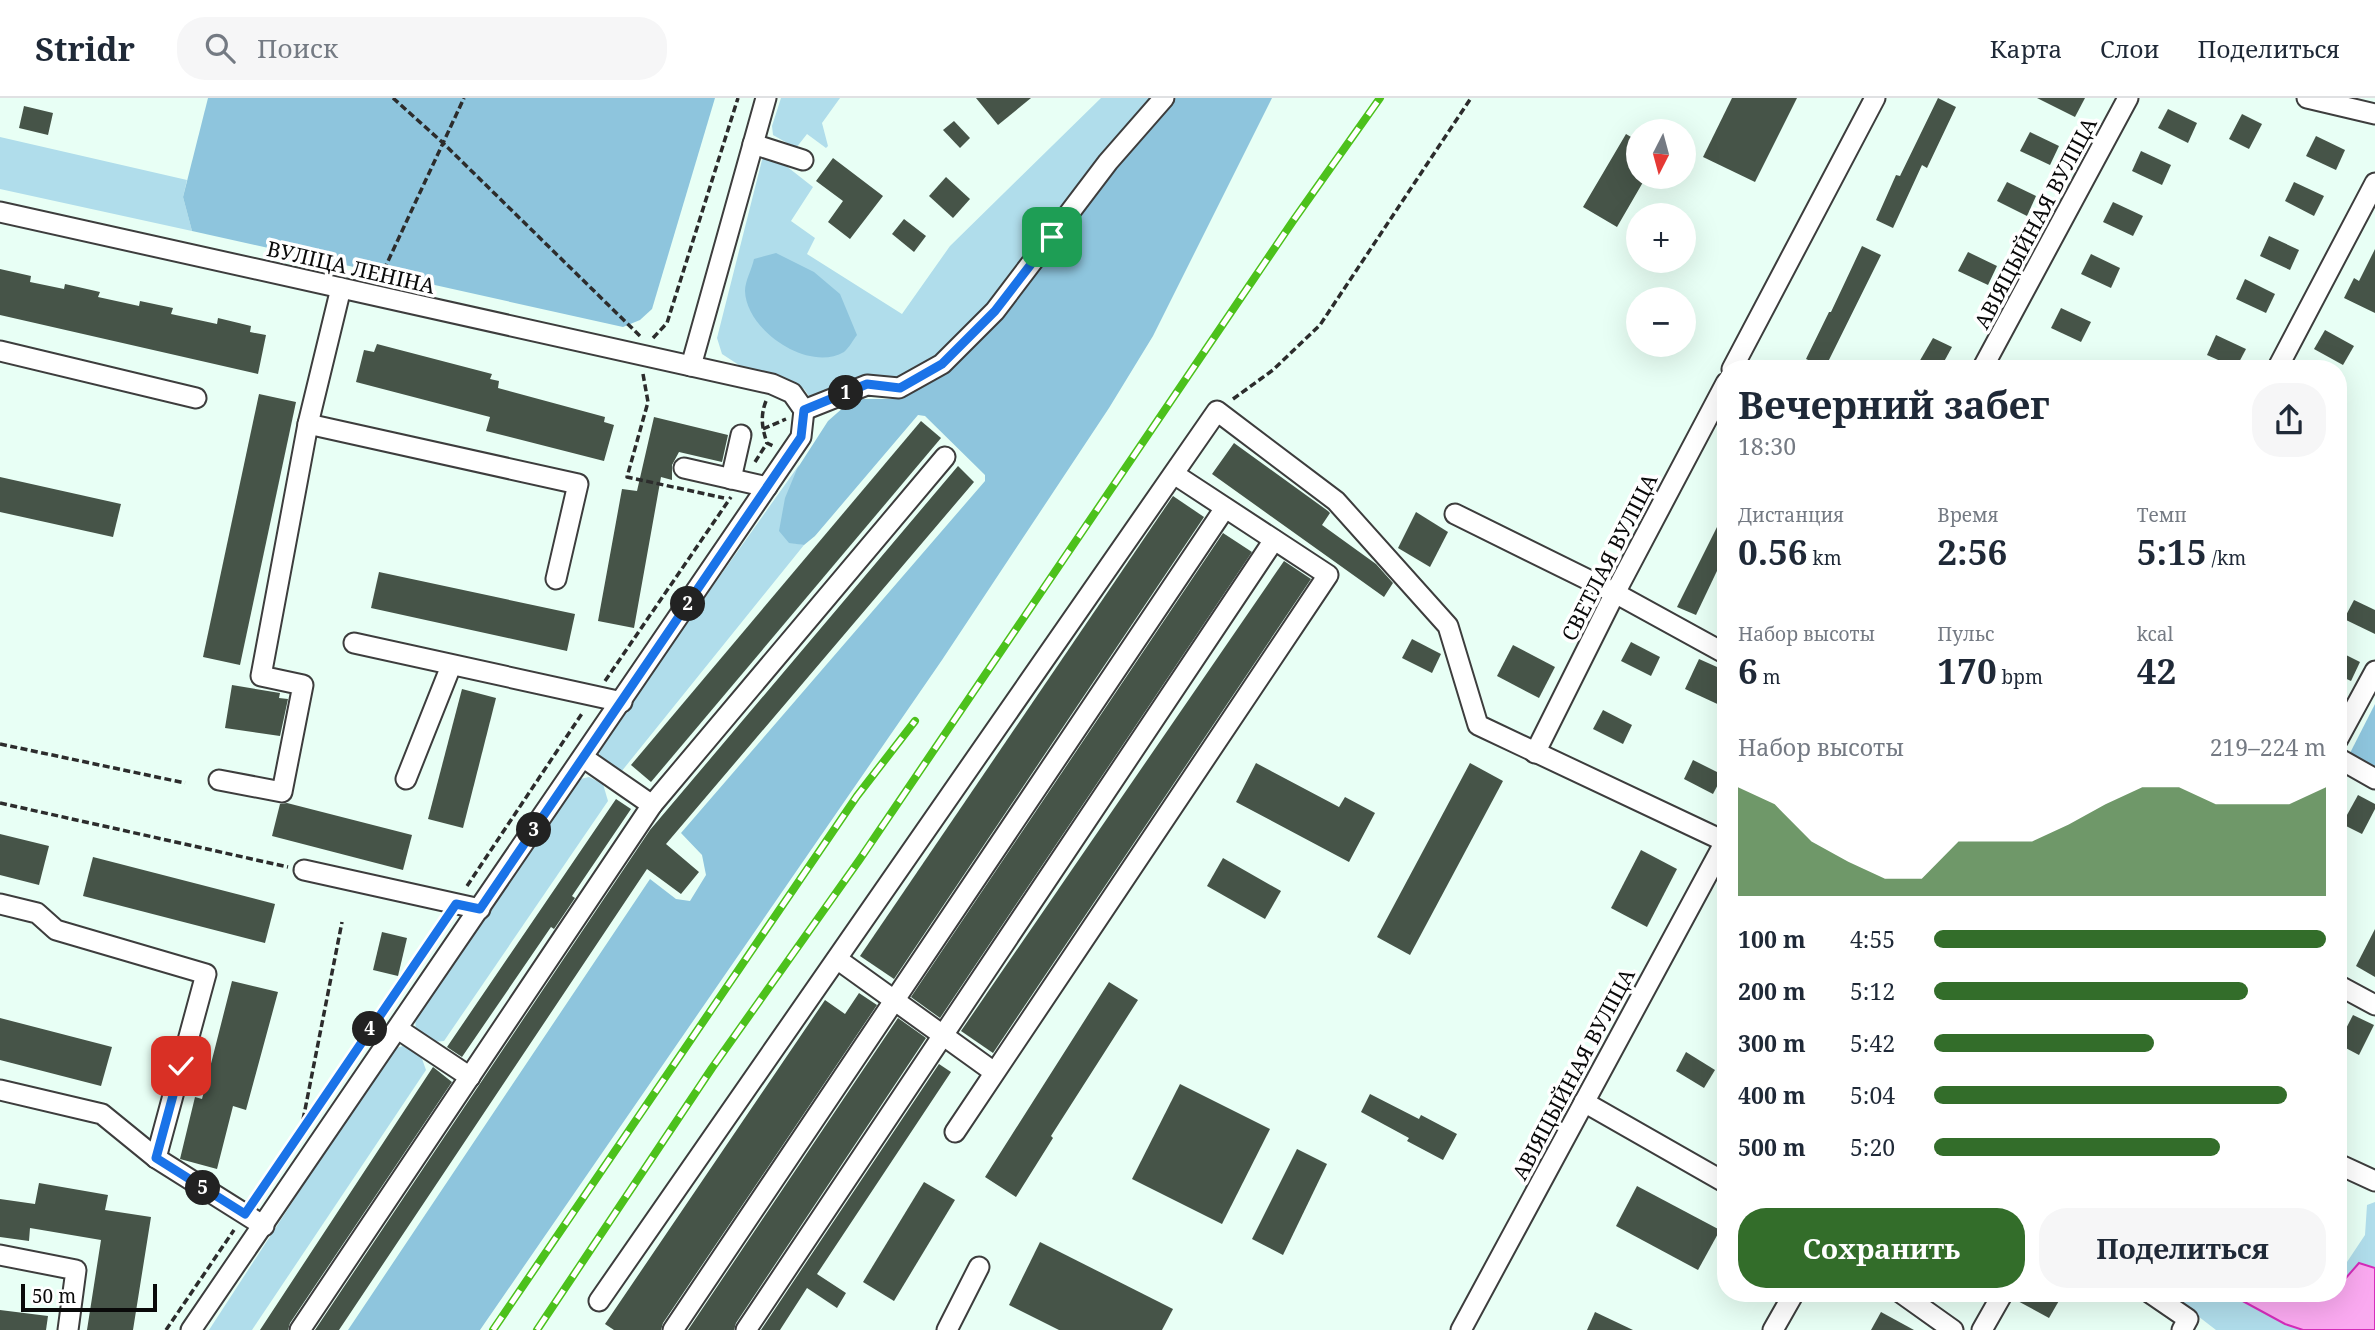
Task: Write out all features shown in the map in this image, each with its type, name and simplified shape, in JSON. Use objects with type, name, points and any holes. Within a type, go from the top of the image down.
[{"type":"street","points":[[691,366],[766,98]]},
{"type":"street","points":[[191,1330],[801,437],[804,410],[867,384],[900,388],[942,364],[995,311],[1108,162],[1164,98]]},
{"type":"street","points":[[1737,360],[1875,98]]},
{"type":"street","name":"АВІЯЦЫЙНАЯ ВУЛІЦА","points":[[1987,360],[2128,98]]},
{"type":"street","points":[[2307,98],[2375,114]]},
{"type":"street","points":[[753,144],[803,160]]},
{"type":"street","points":[[2282,360],[2375,183]]},
{"type":"street","name":"ВУЛІЦА ЛЕНІНА","points":[[0,212],[772,384],[792,393],[804,410]]},
{"type":"street","points":[[219,780],[282,792],[303,685],[261,676],[308,424],[341,288]]},
{"type":"street","points":[[0,351],[197,398]]},
{"type":"street","name":"СВЕТЛАЯ ВУЛІЦА","points":[[1535,753],[1615,593],[1717,400]]},
{"type":"street","points":[[599,1301],[1217,411],[1336,501],[1448,626],[1478,725],[1717,837]]},
{"type":"street","points":[[308,424],[578,484],[556,579]]},
{"type":"street","points":[[736,480],[741,435]]},
{"type":"street","points":[[300,1330],[652,806],[945,457]]},
{"type":"street","points":[[684,468],[767,487]]},
{"type":"street","points":[[954,1132],[1328,575],[1174,474]]},
{"type":"street","points":[[673,1330],[1225,508]]},
{"type":"street","points":[[1455,513],[1615,593],[1717,649]]},
{"type":"street","points":[[746,1330],[1274,540]]},
{"type":"street","points":[[354,643],[622,702]]},
{"type":"street","points":[[406,779],[451,666]]},
{"type":"street","points":[[2347,721],[2375,671]]},
{"type":"street","points":[[584,758],[652,806]]},
{"type":"street","points":[[2347,763],[2375,779]]},
{"type":"street","name":"АВІЯЦЫЙНАЯ ВУЛІЦА","points":[[1461,1330],[1717,856]]},
{"type":"street","points":[[303,870],[459,899],[480,909]]},
{"type":"street","points":[[0,904],[37,913],[56,930],[206,974],[156,1158]]},
{"type":"street","points":[[837,959],[994,1072]]},
{"type":"street","points":[[2347,990],[2375,1005]]},
{"type":"street","points":[[398,1029],[470,1077]]},
{"type":"street","points":[[0,1090],[102,1114],[156,1158],[264,1226]]},
{"type":"street","points":[[1584,1102],[1717,1178]]},
{"type":"street","points":[[2347,1168],[2375,1181]]},
{"type":"street","points":[[0,1255],[76,1270],[68,1330]]},
{"type":"street","points":[[947,1330],[979,1267]]},
{"type":"street","points":[[1773,1330],[1789,1302]]},
{"type":"street","points":[[1914,1302],[1953,1330]]},
{"type":"street","points":[[1982,1330],[1998,1302]]},
{"type":"street","points":[[2161,1302],[2189,1326]]},
{"type":"path","points":[[393,98],[442,142],[640,336]]},
{"type":"path","points":[[372,278],[382,274],[464,98]]},
{"type":"path","points":[[650,346],[653,337],[667,323],[737,98]]},
{"type":"path","points":[[1217,411],[1273,370],[1320,325],[1471,98]]},
{"type":"path","points":[[642,369],[648,402],[626,477],[729,499]]},
{"type":"path","points":[[767,398],[762,412],[767,443]]},
{"type":"path","points":[[598,691],[729,499],[736,480],[767,443]]},
{"type":"path","points":[[767,443],[777,447]]},
{"type":"path","points":[[166,1330],[588,705]]},
{"type":"path","points":[[0,744],[185,783]]},
{"type":"path","points":[[0,803],[303,870]]},
{"type":"path","points":[[301,1132],[342,922]]},
{"type":"shaded area","points":[[208,98],[715,98],[652,309],[640,320],[623,327],[192,231],[183,197]]},
{"type":"shaded area","points":[[781,98],[840,98],[822,123],[828,146],[826,148],[807,134],[796,148],[773,135],[772,126]]},
{"type":"shaded area","points":[[1101,98],[1154,98],[984,312],[941,352],[905,376],[861,380],[811,399],[804,389],[780,378],[745,369],[722,354],[717,338],[763,156],[776,158],[813,187],[791,221],[815,238],[807,254],[902,314],[950,246]]},
{"type":"shaded area","points":[[1176,98],[1272,98],[1153,336],[1109,408],[942,660],[480,1330],[348,1330],[650,879],[676,899],[690,901],[706,875],[702,855],[681,833],[985,481],[985,475],[925,416],[918,415],[815,536],[804,545],[789,543],[779,531],[785,498],[797,469],[828,421],[853,399],[897,399],[960,357],[1016,298],[1123,159]]},
{"type":"shaded area","points":[[0,137],[187,180],[183,197],[192,231],[0,189]]},
{"type":"shaded area","points":[[776,253],[814,272],[840,294],[857,335],[844,352],[829,357],[813,357],[797,352],[781,344],[756,320],[748,306],[745,291],[747,279],[754,259]]},
{"type":"shaded area","points":[[799,465],[789,542],[804,545],[621,772],[603,765],[598,749],[601,743]]},
{"type":"shaded area","points":[[2375,704],[2375,770],[2349,755]]},
{"type":"shaded area","points":[[589,777],[603,784],[608,801],[444,1041],[433,1042],[416,1033],[415,1017],[576,780]]},
{"type":"shaded area","points":[[403,1046],[421,1056],[426,1070],[252,1330],[209,1330],[392,1049]]},
{"type":"shaded area","points":[[2375,1202],[2375,1268],[2359,1263],[2347,1277],[2347,1262],[2365,1235],[2367,1205]]},
{"type":"shaded area","points":[[2359,1263],[2375,1268],[2375,1330],[2303,1330],[2285,1324],[2245,1302],[2347,1302],[2347,1277]]},
{"type":"shaded area","points":[[2180,1302],[2245,1302],[2285,1324],[2303,1330],[2216,1330]]},
{"type":"building","points":[[976,98],[1031,98],[998,125]]},
{"type":"building","points":[[1732,98],[1797,98],[1755,182],[1703,157]]},
{"type":"building","points":[[1938,98],[1956,107],[1927,168],[1922,165],[1893,228],[1876,220],[1896,175],[1900,176]]},
{"type":"building","points":[[2037,98],[2085,98],[2075,117]]},
{"type":"building","points":[[24,106],[53,113],[48,135],[19,128]]},
{"type":"building","points":[[2168,109],[2197,123],[2188,143],[2158,128]]},
{"type":"building","points":[[2242,114],[2262,124],[2249,149],[2229,139]]},
{"type":"building","points":[[954,121],[970,138],[960,148],[943,130]]},
{"type":"building","points":[[2030,132],[2059,146],[2050,165],[2020,151]]},
{"type":"building","points":[[1626,134],[1626,189],[1639,189],[1631,203],[1626,203],[1626,211],[1617,227],[1583,207]]},
{"type":"building","points":[[2316,136],[2345,150],[2336,170],[2306,156]]},
{"type":"building","points":[[2141,151],[2171,165],[2162,185],[2132,171]]},
{"type":"building","points":[[833,158],[883,196],[850,239],[828,222],[843,201],[816,181]]},
{"type":"building","points":[[946,177],[970,199],[953,218],[929,196]]},
{"type":"building","points":[[2007,182],[2036,196],[2027,216],[1997,201]]},
{"type":"building","points":[[2294,182],[2324,196],[2314,216],[2285,201]]},
{"type":"building","points":[[2113,202],[2143,216],[2133,236],[2103,222]]},
{"type":"building","points":[[904,219],[926,236],[914,252],[892,234]]},
{"type":"building","points":[[2269,236],[2299,250],[2290,270],[2260,256]]},
{"type":"building","points":[[1862,246],[1881,255],[1829,360],[1806,359]]},
{"type":"building","points":[[2375,249],[2375,313],[2344,298],[2354,278],[2359,281]]},
{"type":"building","points":[[1968,252],[1997,266],[1988,285],[1958,271]]},
{"type":"building","points":[[2091,254],[2120,268],[2111,288],[2081,274]]},
{"type":"building","points":[[0,269],[31,276],[30,282],[64,289],[65,284],[100,292],[98,297],[139,306],[140,301],[173,308],[171,314],[217,324],[218,318],[251,326],[250,332],[266,335],[258,374],[0,315]]},
{"type":"building","points":[[2245,279],[2275,294],[2266,313],[2236,299]]},
{"type":"building","points":[[2061,308],[2091,322],[2081,342],[2051,328]]},
{"type":"building","points":[[2325,330],[2354,346],[2346,360],[2334,360],[2314,349]]},
{"type":"building","points":[[2216,335],[2246,349],[2240,360],[2218,360],[2207,355]]},
{"type":"building","points":[[1933,338],[1952,347],[1945,360],[1920,360]]},
{"type":"building","points":[[377,344],[492,374],[490,379],[499,381],[498,388],[605,417],[604,422],[614,425],[604,461],[486,431],[490,417],[356,382],[364,350],[374,352]]},
{"type":"building","points":[[259,394],[296,402],[240,665],[203,657]]},
{"type":"building","points":[[654,417],[728,435],[722,462],[679,452],[672,465],[672,480],[661,477],[634,628],[598,621],[622,489],[637,491]]},
{"type":"building","points":[[921,421],[941,438],[651,782],[631,765]]},
{"type":"building","points":[[1234,443],[1330,513],[1322,525],[1376,564],[1393,583],[1384,597],[1212,474]]},
{"type":"building","points":[[958,466],[974,482],[666,844],[699,872],[681,894],[647,869],[339,1330],[315,1330],[650,830]]},
{"type":"building","points":[[0,477],[121,504],[113,537],[0,512]]},
{"type":"building","points":[[1173,496],[1204,517],[894,979],[860,956]]},
{"type":"building","points":[[1416,512],[1448,532],[1430,567],[1398,548]]},
{"type":"building","points":[[1717,527],[1717,571],[1696,615],[1677,607]]},
{"type":"building","points":[[1223,533],[1252,552],[940,1018],[911,997]]},
{"type":"building","points":[[1284,561],[1311,579],[993,1053],[961,1031]]},
{"type":"building","points":[[379,572],[575,614],[567,651],[371,608]]},
{"type":"building","points":[[2354,600],[2375,610],[2375,634],[2347,620],[2347,613]]},
{"type":"building","points":[[1412,639],[1441,654],[1432,673],[1402,658]]},
{"type":"building","points":[[1631,642],[1660,657],[1651,676],[1621,661]]},
{"type":"building","points":[[1513,645],[1555,667],[1539,698],[1497,676]]},
{"type":"building","points":[[2347,656],[2360,662],[2351,681],[2347,679]]},
{"type":"building","points":[[1699,659],[1717,667],[1717,704],[1685,689]]},
{"type":"building","points":[[232,685],[280,693],[279,698],[288,699],[280,736],[225,728]]},
{"type":"building","points":[[462,689],[496,698],[463,828],[428,819]]},
{"type":"building","points":[[1603,710],[1632,725],[1623,744],[1593,729]]},
{"type":"building","points":[[1693,760],[1717,772],[1717,786],[1713,794],[1684,779]]},
{"type":"building","points":[[1256,763],[1339,807],[1345,797],[1375,813],[1349,862],[1236,802]]},
{"type":"building","points":[[1470,763],[1503,781],[1410,955],[1377,937]]},
{"type":"building","points":[[2358,795],[2375,804],[2362,834],[2347,826],[2347,815]]},
{"type":"building","points":[[616,799],[631,809],[572,896],[575,898],[554,929],[551,927],[462,1057],[447,1047]]},
{"type":"building","points":[[287,803],[412,835],[403,870],[272,836],[280,804]]},
{"type":"building","points":[[0,834],[49,846],[39,885],[0,875]]},
{"type":"building","points":[[1641,850],[1677,869],[1647,927],[1611,908]]},
{"type":"building","points":[[93,857],[275,904],[265,943],[83,896]]},
{"type":"building","points":[[1223,858],[1281,891],[1265,919],[1207,886]]},
{"type":"building","points":[[2375,929],[2375,977],[2356,966]]},
{"type":"building","points":[[382,932],[407,938],[398,976],[373,970]]},
{"type":"building","points":[[232,981],[278,992],[246,1110],[233,1106],[217,1169],[180,1159],[195,1097],[202,1099]]},
{"type":"building","points":[[1109,982],[1138,1000],[1051,1136],[1053,1138],[1016,1197],[985,1177]]},
{"type":"building","points":[[859,993],[877,1005],[663,1323],[661,1330],[614,1330],[605,1324],[825,1000],[845,1014]]},
{"type":"building","points":[[2353,1015],[2374,1025],[2359,1055],[2347,1049],[2347,1027]]},
{"type":"building","points":[[0,1018],[112,1047],[101,1086],[0,1060]]},
{"type":"building","points":[[898,1018],[926,1038],[736,1323],[734,1330],[688,1330]]},
{"type":"building","points":[[1686,1052],[1715,1070],[1704,1088],[1676,1071]]},
{"type":"building","points":[[939,1064],[951,1072],[817,1274],[846,1293],[837,1308],[807,1288],[780,1330],[761,1330]]},
{"type":"building","points":[[433,1067],[452,1082],[290,1323],[288,1330],[260,1330]]},
{"type":"building","points":[[1180,1084],[1270,1129],[1222,1224],[1132,1179]]},
{"type":"building","points":[[1370,1094],[1419,1119],[1421,1115],[1457,1134],[1443,1160],[1361,1112]]},
{"type":"building","points":[[1297,1149],[1327,1164],[1283,1255],[1252,1239]]},
{"type":"building","points":[[924,1182],[955,1200],[894,1301],[863,1282]]},
{"type":"building","points":[[39,1183],[108,1195],[105,1210],[151,1217],[133,1330],[87,1330],[101,1240],[30,1228],[29,1241],[0,1237],[0,1199],[35,1204]]},
{"type":"building","points":[[1637,1186],[1717,1228],[1717,1235],[1698,1270],[1616,1226]]},
{"type":"building","points":[[1040,1242],[1173,1309],[1162,1330],[1059,1330],[1009,1305]]},
{"type":"building","points":[[2020,1302],[2058,1302],[2049,1318]]},
{"type":"building","points":[[0,1310],[48,1316],[46,1330],[0,1330]]},
{"type":"building","points":[[1595,1312],[1633,1330],[1587,1330]]},
{"type":"building","points":[[1881,1312],[1914,1330],[1871,1330]]},
{"type":"railway","points":[[537,1330],[712,1068],[860,859],[1293,221],[1380,98]]},
{"type":"railway","points":[[493,1330],[857,796],[915,721]]},
{"type":"route","points":[[181,1066],[156,1158],[245,1214],[456,904],[480,909],[801,437],[804,410],[867,384],[900,388],[942,364],[995,311],[1052,237]]}]
